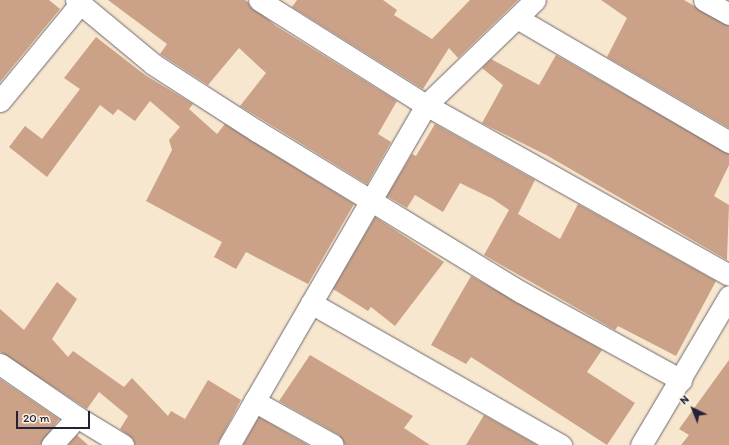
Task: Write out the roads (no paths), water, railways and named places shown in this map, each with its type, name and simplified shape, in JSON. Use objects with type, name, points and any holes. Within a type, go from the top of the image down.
[{"type":"street","points":[[259,0],[426,105],[729,275]]},
{"type":"street","points":[[229,445],[426,105],[535,0]]},
{"type":"street","points":[[704,0],[729,14]]},
{"type":"street","points":[[0,101],[78,2],[153,64],[521,292],[681,380]]},
{"type":"street","points":[[517,18],[729,142]]},
{"type":"street","points":[[641,445],[681,380],[729,296]]},
{"type":"street","points":[[311,303],[561,445]]},
{"type":"street","points":[[0,364],[77,417],[123,445]]},
{"type":"street","points":[[254,401],[333,445]]},
{"type":"street","points":[[52,445],[77,417]]}]
